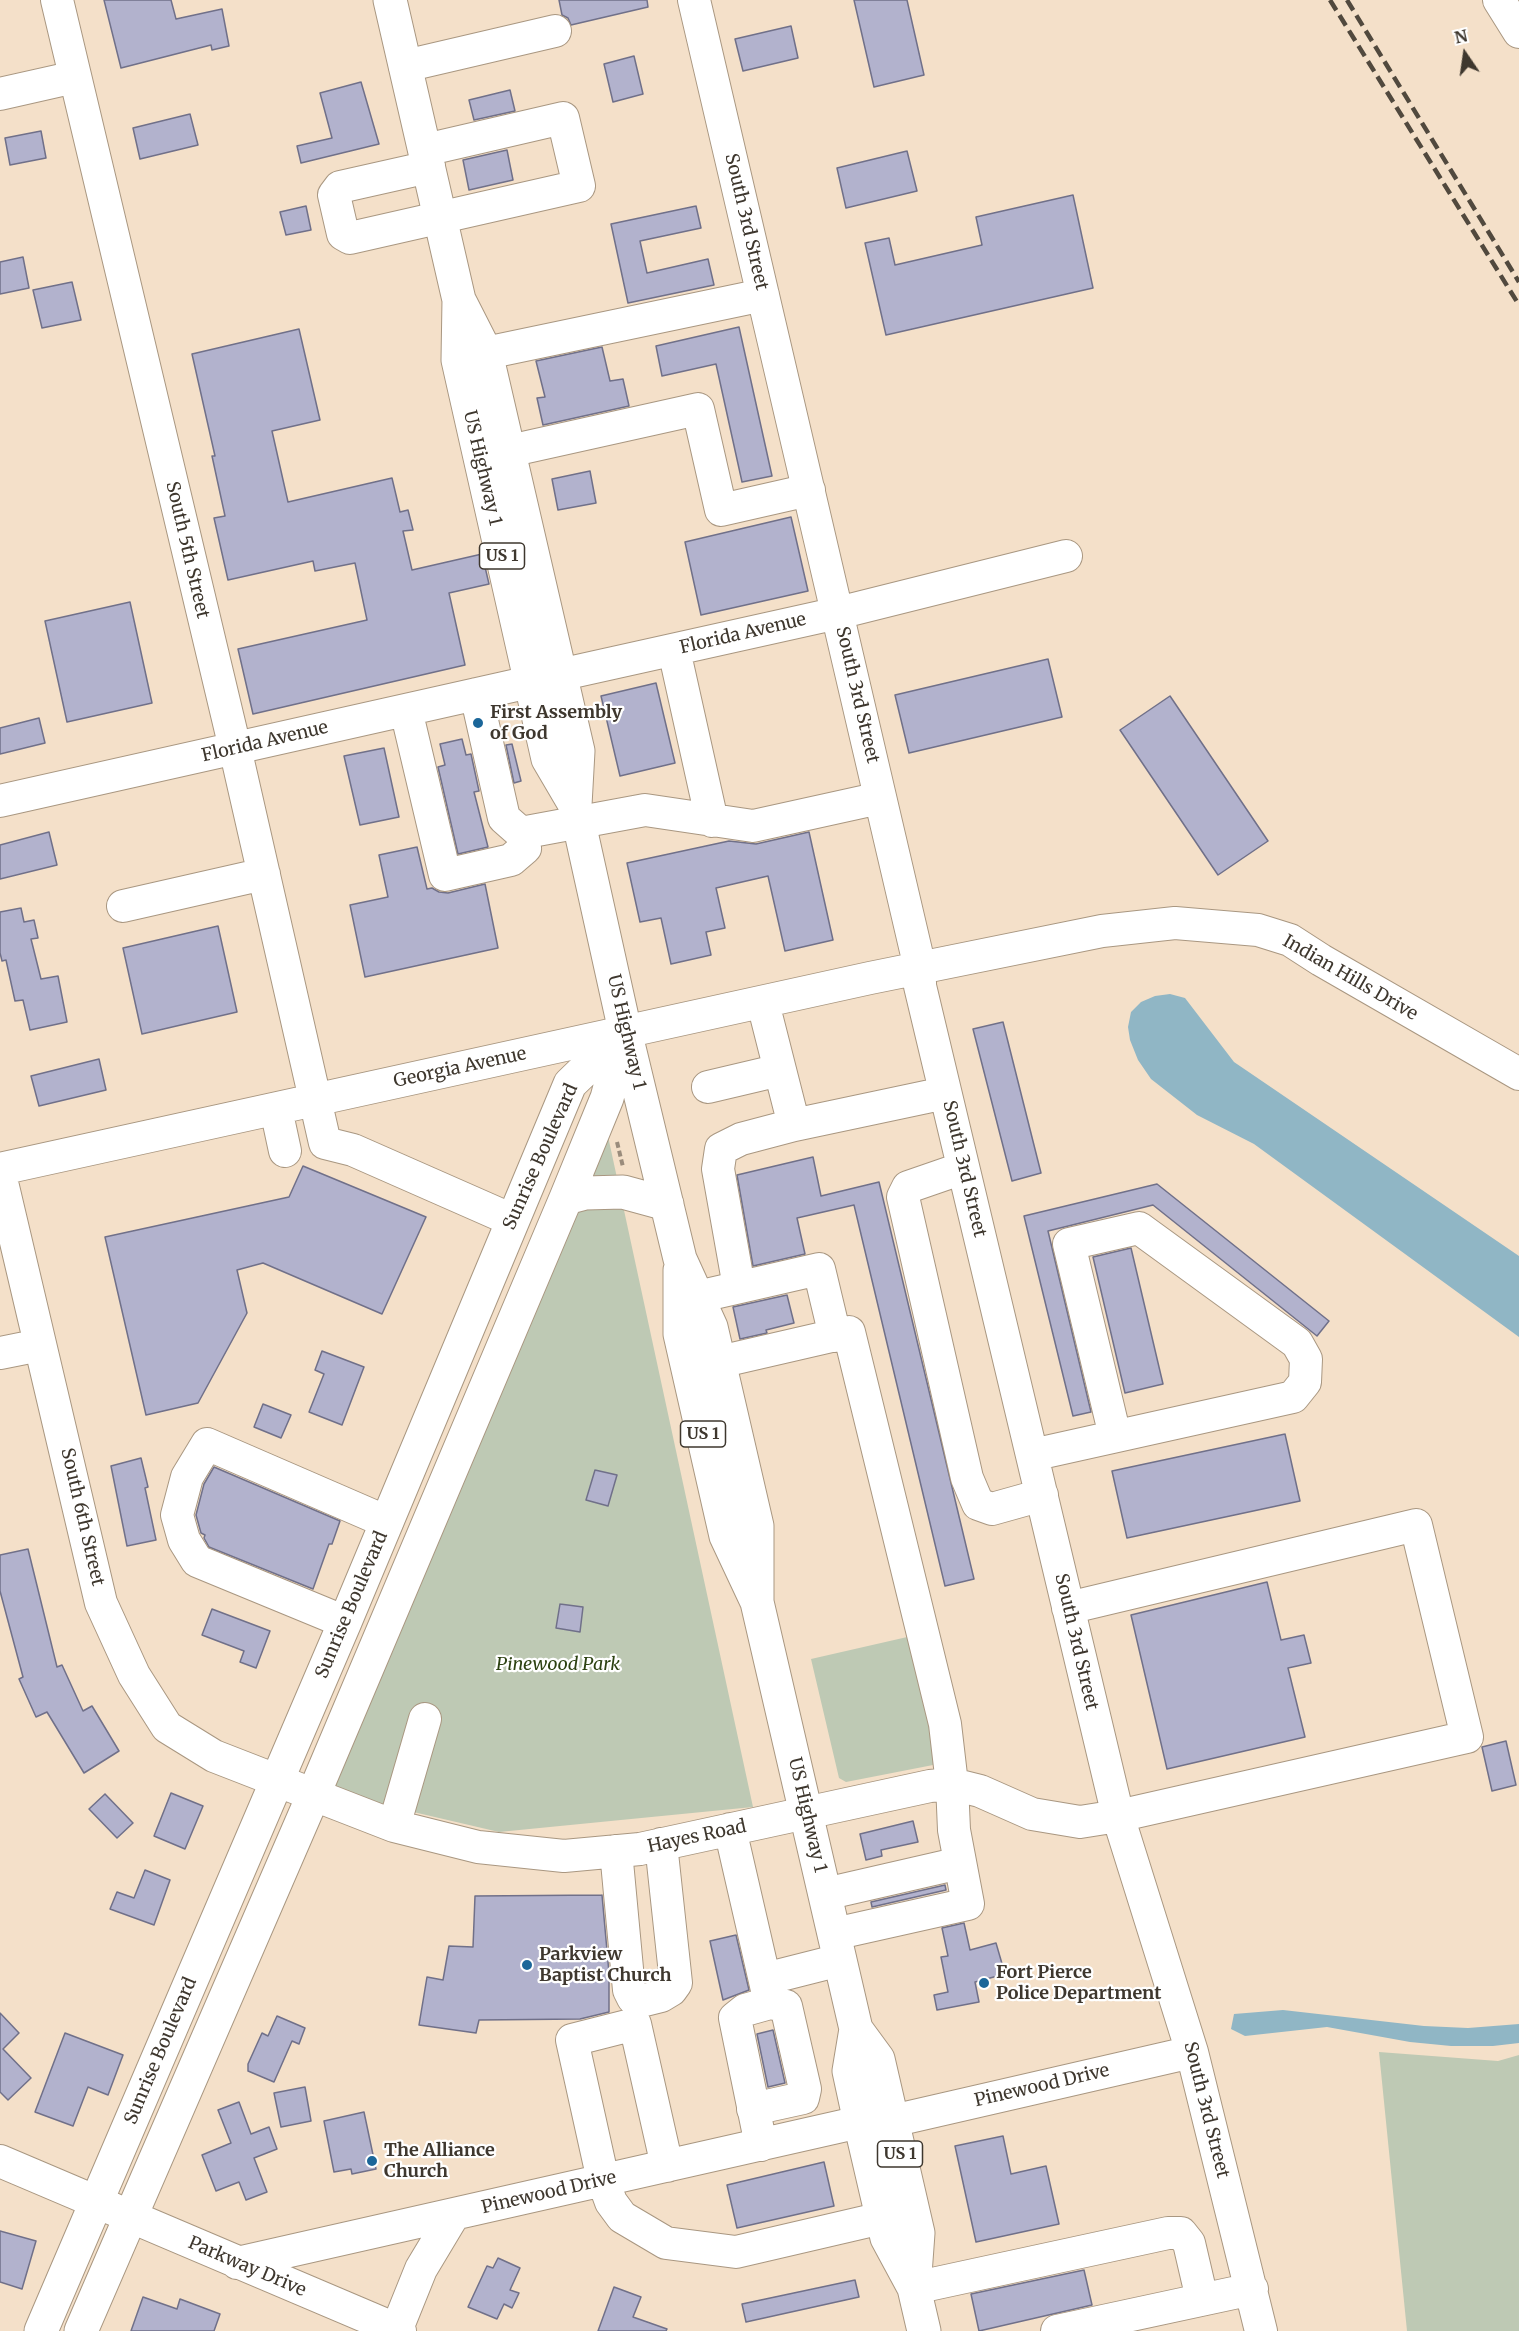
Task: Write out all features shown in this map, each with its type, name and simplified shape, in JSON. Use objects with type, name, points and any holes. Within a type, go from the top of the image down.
[{"type":"main road","name":"US Highway 1","points":[[390,0],[459,300],[486,353],[509,451],[545,678],[549,759],[577,813],[625,1032],[680,1259],[711,1327],[757,1526],[757,1602]]},
{"type":"main road","name":"US Highway 1","points":[[459,300],[458,360],[545,678]]},
{"type":"main road","name":"Sunrise Boulevard","points":[[81,2331],[313,1796],[608,1098],[625,1032]]},
{"type":"main road","name":"Sunrise Boulevard","points":[[41,2331],[345,1622],[570,1084],[625,1032]]},
{"type":"main road","points":[[566,1198],[585,1193],[623,1192],[667,1204]]},
{"type":"main road","name":"US Highway 1","points":[[680,1259],[680,1334],[726,1536],[757,1602],[856,2029],[849,2072],[887,2238],[915,2288]]},
{"type":"main road","name":"US Highway 1","points":[[856,2029],[878,2059],[918,2233],[915,2288],[924,2331]]},
{"type":"street","name":"South 5th Street","points":[[57,0],[235,748],[326,1143],[353,1150],[512,1220]]},
{"type":"street","name":"South 3rd Street","points":[[694,0],[920,968],[920,986],[1118,1816],[1192,2052],[1261,2331]]},
{"type":"street","points":[[1499,0],[1519,32]]},
{"type":"street","points":[[405,66],[555,31]]},
{"type":"street","points":[[0,93],[75,77]]},
{"type":"street","points":[[563,118],[579,186],[350,238],[343,234],[334,195],[340,188],[427,158],[563,118]]},
{"type":"street","points":[[486,353],[763,295]]},
{"type":"street","points":[[509,451],[698,409],[721,510],[808,490]]},
{"type":"street","name":"Florida Avenue","points":[[0,801],[838,613],[1066,556]]},
{"type":"street","points":[[674,650],[712,821]]},
{"type":"street","points":[[406,710],[445,875],[511,860],[525,848],[521,832],[504,818],[476,694]]},
{"type":"street","points":[[521,832],[577,813],[645,810],[753,826],[880,798]]},
{"type":"street","points":[[123,906],[264,874]]},
{"type":"street","name":"Indian Hills Drive","points":[[920,968],[1102,931],[1175,923],[1258,930],[1290,940],[1519,1074]]},
{"type":"street","name":"Georgia Avenue","points":[[0,1170],[920,968]]},
{"type":"street","points":[[763,1002],[794,1125]]},
{"type":"street","points":[[708,1086],[780,1070]]},
{"type":"street","points":[[739,1287],[718,1169],[721,1149],[741,1139],[794,1125],[945,1093]]},
{"type":"street","points":[[276,1109],[285,1151]]},
{"type":"street","points":[[963,1168],[908,1187],[903,1197],[967,1478],[978,1504],[992,1509],[1042,1495]]},
{"type":"street","name":"South 6th Street","points":[[0,1174],[101,1603],[134,1675],[167,1727],[214,1756],[277,1781]]},
{"type":"street","points":[[1032,1455],[1293,1397],[1305,1382],[1306,1359],[1297,1343],[1139,1228],[1070,1244],[1115,1436]]},
{"type":"street","points":[[697,1297],[819,1269],[835,1336]]},
{"type":"street","points":[[719,1362],[849,1332],[945,1724],[952,1784],[954,1830],[968,1904],[837,1947],[768,1991],[735,2018],[761,2145]]},
{"type":"street","points":[[0,1353],[40,1345]]},
{"type":"street","points":[[345,1622],[197,1561],[184,1540],[177,1515],[187,1477],[207,1444],[387,1522]]},
{"type":"street","name":"Hayes Road","points":[[277,1781],[394,1826],[478,1847],[564,1856],[640,1849],[930,1786],[952,1784],[980,1791],[1032,1814],[1070,1821],[1118,1816],[1467,1737],[1416,1525],[1068,1608]]},
{"type":"street","points":[[394,1826],[425,1719]]},
{"type":"street","points":[[730,1829],[768,1991],[786,2006],[805,2089],[803,2098],[753,2109]]},
{"type":"street","points":[[662,1844],[676,1983],[671,1990],[661,1996],[641,2001],[634,2011],[572,2040],[603,2180],[611,2202],[622,2217],[666,2243],[736,2252],[882,2218]]},
{"type":"street","points":[[616,1851],[629,1990],[667,2166]]},
{"type":"street","points":[[825,1894],[960,1863]]},
{"type":"street","name":"Pinewood Drive","points":[[892,2121],[1192,2052]]},
{"type":"street","name":"Pinewood Drive","points":[[237,2263],[860,2122]]},
{"type":"street","name":"Parkway Drive","points":[[0,2162],[397,2330]]},
{"type":"street","points":[[397,2330],[422,2269],[454,2214]]},
{"type":"street","points":[[915,2288],[1168,2233],[1181,2233],[1189,2243],[1202,2300]]},
{"type":"street","points":[[1057,2331],[1251,2289]]},
{"type":"path","points":[[615,1134],[625,1176]]},
{"type":"green space","name":"Pinewood Park","points":[[606,1127],[753,1807],[499,1832],[332,1793]]},
{"type":"green space","points":[[916,1635],[942,1748],[933,1765],[846,1782],[839,1778],[811,1659]]},
{"type":"green space","points":[[1379,2052],[1498,2061],[1519,2055],[1519,2331],[1407,2331]]},
{"type":"water","points":[[1170,994],[1185,998],[1234,1062],[1519,1256],[1519,1337],[1254,1144],[1197,1115],[1151,1079],[1138,1060],[1130,1040],[1128,1027],[1131,1012],[1141,1002],[1155,996]]},
{"type":"water","points":[[1283,2010],[1424,2026],[1468,2028],[1519,2024],[1519,2043],[1493,2046],[1451,2046],[1410,2042],[1327,2027],[1245,2036],[1231,2029],[1234,2014]]},
{"type":"building","points":[[104,0],[171,0],[176,19],[222,9],[229,46],[212,50],[211,45],[121,68]]},
{"type":"building","points":[[559,0],[647,0],[648,7],[571,25],[568,18],[562,15]]},
{"type":"building","points":[[854,0],[907,0],[924,75],[874,87]]},
{"type":"building","points":[[791,26],[798,58],[743,71],[735,39]]},
{"type":"building","points":[[634,56],[643,94],[613,102],[604,64]]},
{"type":"building","points":[[361,82],[379,144],[301,163],[297,146],[332,138],[320,93]]},
{"type":"building","points":[[510,90],[515,111],[474,120],[469,100]]},
{"type":"building","points":[[190,114],[198,145],[140,159],[133,128]]},
{"type":"building","points":[[41,131],[46,158],[10,165],[5,138]]},
{"type":"building","points":[[507,150],[513,180],[469,190],[463,160]]},
{"type":"building","points":[[907,151],[917,191],[846,208],[837,168]]},
{"type":"building","points":[[1073,195],[1093,288],[886,335],[865,243],[889,238],[895,265],[982,245],[976,217]]},
{"type":"building","points":[[306,206],[311,230],[286,235],[280,212]]},
{"type":"building","points":[[696,206],[701,228],[640,241],[647,273],[708,259],[714,285],[628,303],[611,224]]},
{"type":"building","points":[[23,257],[29,288],[0,294],[0,262]]},
{"type":"building","points":[[72,282],[81,320],[42,328],[33,290]]},
{"type":"building","points":[[739,327],[772,476],[742,482],[716,364],[662,376],[656,346]]},
{"type":"building","points":[[299,329],[320,420],[272,431],[288,502],[392,478],[400,512],[408,510],[413,530],[403,531],[412,570],[482,554],[489,584],[449,593],[465,665],[253,714],[238,649],[367,620],[355,563],[315,571],[313,561],[228,580],[214,518],[225,516],[212,456],[215,456],[192,354]]},
{"type":"building","points":[[602,347],[610,381],[623,379],[629,406],[543,425],[537,398],[545,397],[536,361]]},
{"type":"building","points":[[590,471],[596,503],[558,510],[552,479]]},
{"type":"building","points":[[791,517],[808,591],[701,615],[685,542]]},
{"type":"building","points":[[130,602],[152,703],[67,722],[45,621]]},
{"type":"building","points":[[1048,659],[1062,717],[909,753],[895,695]]},
{"type":"building","points":[[656,683],[675,763],[620,776],[601,696]]},
{"type":"building","points":[[1170,696],[1268,841],[1218,875],[1120,730]]},
{"type":"building","points":[[39,718],[45,743],[0,754],[0,728]]},
{"type":"building","points":[[462,739],[466,755],[471,754],[479,791],[474,792],[488,847],[458,854],[438,767],[445,765],[440,744]]},
{"type":"building","points":[[512,744],[521,781],[514,783],[506,745]]},
{"type":"building","points":[[384,748],[399,817],[360,825],[344,756]]},
{"type":"building","points":[[49,832],[57,865],[0,879],[0,845]]},
{"type":"building","points":[[809,832],[833,940],[785,951],[768,876],[716,888],[725,928],[706,932],[711,955],[671,964],[661,918],[640,922],[627,863],[729,841],[756,844]]},
{"type":"building","points":[[417,847],[427,889],[432,888],[448,893],[485,884],[498,948],[365,977],[350,905],[388,897],[379,855]]},
{"type":"building","points":[[21,908],[24,922],[34,920],[38,938],[31,939],[41,979],[58,976],[67,1022],[30,1030],[23,1000],[15,1001],[6,960],[2,961],[0,953],[0,912]]},
{"type":"building","points":[[218,926],[237,1012],[142,1034],[123,948]]},
{"type":"building","points":[[1003,1022],[1041,1173],[1012,1181],[973,1029]]},
{"type":"building","points":[[99,1059],[106,1090],[39,1106],[31,1076]]},
{"type":"building","points":[[813,1157],[821,1196],[879,1182],[974,1579],[945,1586],[854,1205],[797,1218],[805,1254],[753,1266],[737,1175]]},
{"type":"building","points":[[303,1166],[426,1217],[382,1314],[263,1263],[237,1270],[247,1313],[198,1403],[146,1415],[105,1237],[289,1197]]},
{"type":"building","points":[[1157,1184],[1329,1321],[1317,1336],[1153,1205],[1048,1231],[1091,1412],[1073,1416],[1024,1216]]},
{"type":"building","points":[[1131,1248],[1163,1384],[1125,1393],[1093,1257]]},
{"type":"building","points":[[787,1295],[794,1323],[766,1330],[767,1333],[740,1339],[733,1307]]},
{"type":"building","points":[[322,1351],[364,1367],[342,1425],[309,1412],[324,1374],[315,1370]]},
{"type":"building","points":[[263,1404],[291,1415],[281,1438],[254,1427]]},
{"type":"building","points":[[1285,1434],[1300,1501],[1127,1538],[1112,1471]]},
{"type":"building","points":[[141,1458],[156,1540],[127,1546],[111,1466]]},
{"type":"building","points":[[214,1467],[340,1521],[313,1589],[209,1547],[204,1538],[205,1535],[201,1533],[196,1515],[204,1484]]},
{"type":"building","points":[[595,1470],[617,1475],[608,1506],[586,1500]]},
{"type":"building","points":[[28,1549],[57,1667],[62,1665],[83,1711],[92,1706],[119,1751],[84,1773],[47,1712],[36,1717],[19,1679],[23,1677],[0,1591],[0,1555]]},
{"type":"building","points":[[1267,1582],[1281,1640],[1304,1635],[1311,1663],[1288,1668],[1305,1737],[1167,1769],[1131,1615]]},
{"type":"building","points":[[560,1604],[583,1607],[580,1632],[556,1628]]},
{"type":"building","points":[[212,1609],[270,1631],[256,1668],[240,1662],[244,1651],[202,1635]]},
{"type":"building","points":[[1506,1741],[1516,1785],[1492,1791],[1482,1747]]},
{"type":"building","points":[[171,1793],[203,1806],[185,1849],[154,1836]]},
{"type":"building","points":[[105,1794],[133,1823],[117,1838],[89,1809]]},
{"type":"building","points":[[913,1821],[918,1842],[881,1850],[882,1856],[866,1860],[860,1834]]},
{"type":"building","points":[[145,1870],[170,1880],[154,1925],[110,1909],[117,1892],[134,1898]]},
{"type":"building","points":[[945,1885],[946,1890],[872,1907],[871,1902]]},
{"type":"building","name":"Parkview Baptist Church","points":[[602,1895],[609,1973],[609,2012],[580,2019],[479,2020],[476,2033],[419,2025],[427,1977],[443,1980],[449,1946],[473,1947],[475,1896]]},
{"type":"building","points":[[964,1923],[970,1950],[996,1943],[1005,1974],[975,1982],[979,2002],[937,2010],[934,1995],[948,1992],[941,1957],[948,1956],[942,1928]]},
{"type":"building","points":[[736,1935],[749,1990],[723,2000],[710,1941]]},
{"type":"building","points":[[0,2013],[19,2033],[3,2049],[31,2078],[8,2100],[0,2092]]},
{"type":"building","points":[[277,2016],[305,2028],[299,2044],[292,2041],[274,2082],[248,2071],[248,2064],[262,2033],[268,2036]]},
{"type":"building","points":[[773,2030],[785,2083],[768,2087],[757,2034]]},
{"type":"building","points":[[65,2033],[123,2055],[108,2095],[88,2087],[73,2126],[35,2112]]},
{"type":"building","points":[[305,2087],[311,2121],[281,2127],[274,2093]]},
{"type":"building","points":[[239,2102],[251,2134],[269,2127],[277,2149],[254,2158],[267,2192],[246,2200],[239,2182],[216,2191],[202,2155],[231,2143],[218,2110]]},
{"type":"building","points":[[364,2112],[376,2169],[352,2174],[351,2169],[334,2172],[324,2121]]},
{"type":"building","points":[[1003,2136],[1011,2174],[1046,2166],[1059,2224],[976,2242],[955,2146]]},
{"type":"building","points":[[824,2162],[834,2206],[737,2228],[727,2185]]},
{"type":"building","points":[[0,2231],[36,2241],[22,2289],[0,2282]]},
{"type":"building","points":[[498,2258],[520,2268],[510,2290],[519,2293],[512,2308],[504,2304],[497,2319],[468,2307],[487,2266],[493,2268]]},
{"type":"building","points":[[1084,2270],[1092,2305],[979,2331],[971,2294]]},
{"type":"building","points":[[855,2280],[859,2297],[746,2322],[742,2304]]},
{"type":"building","points":[[614,2287],[641,2297],[633,2317],[667,2329],[666,2331],[598,2331]]},
{"type":"building","points":[[143,2297],[177,2309],[180,2299],[220,2314],[214,2331],[131,2331]]},
{"type":"railway","points":[[1330,0],[1519,305]]},
{"type":"railway","points":[[1347,0],[1519,282]]},
{"type":"place","name":"First Assembly of God","points":[[478,723]]},
{"type":"place","name":"Parkview Baptist Church","points":[[527,1965]]},
{"type":"place","name":"Fort Pierce Police Department","points":[[984,1983]]},
{"type":"place","name":"The Alliance Church","points":[[372,2161]]}]
